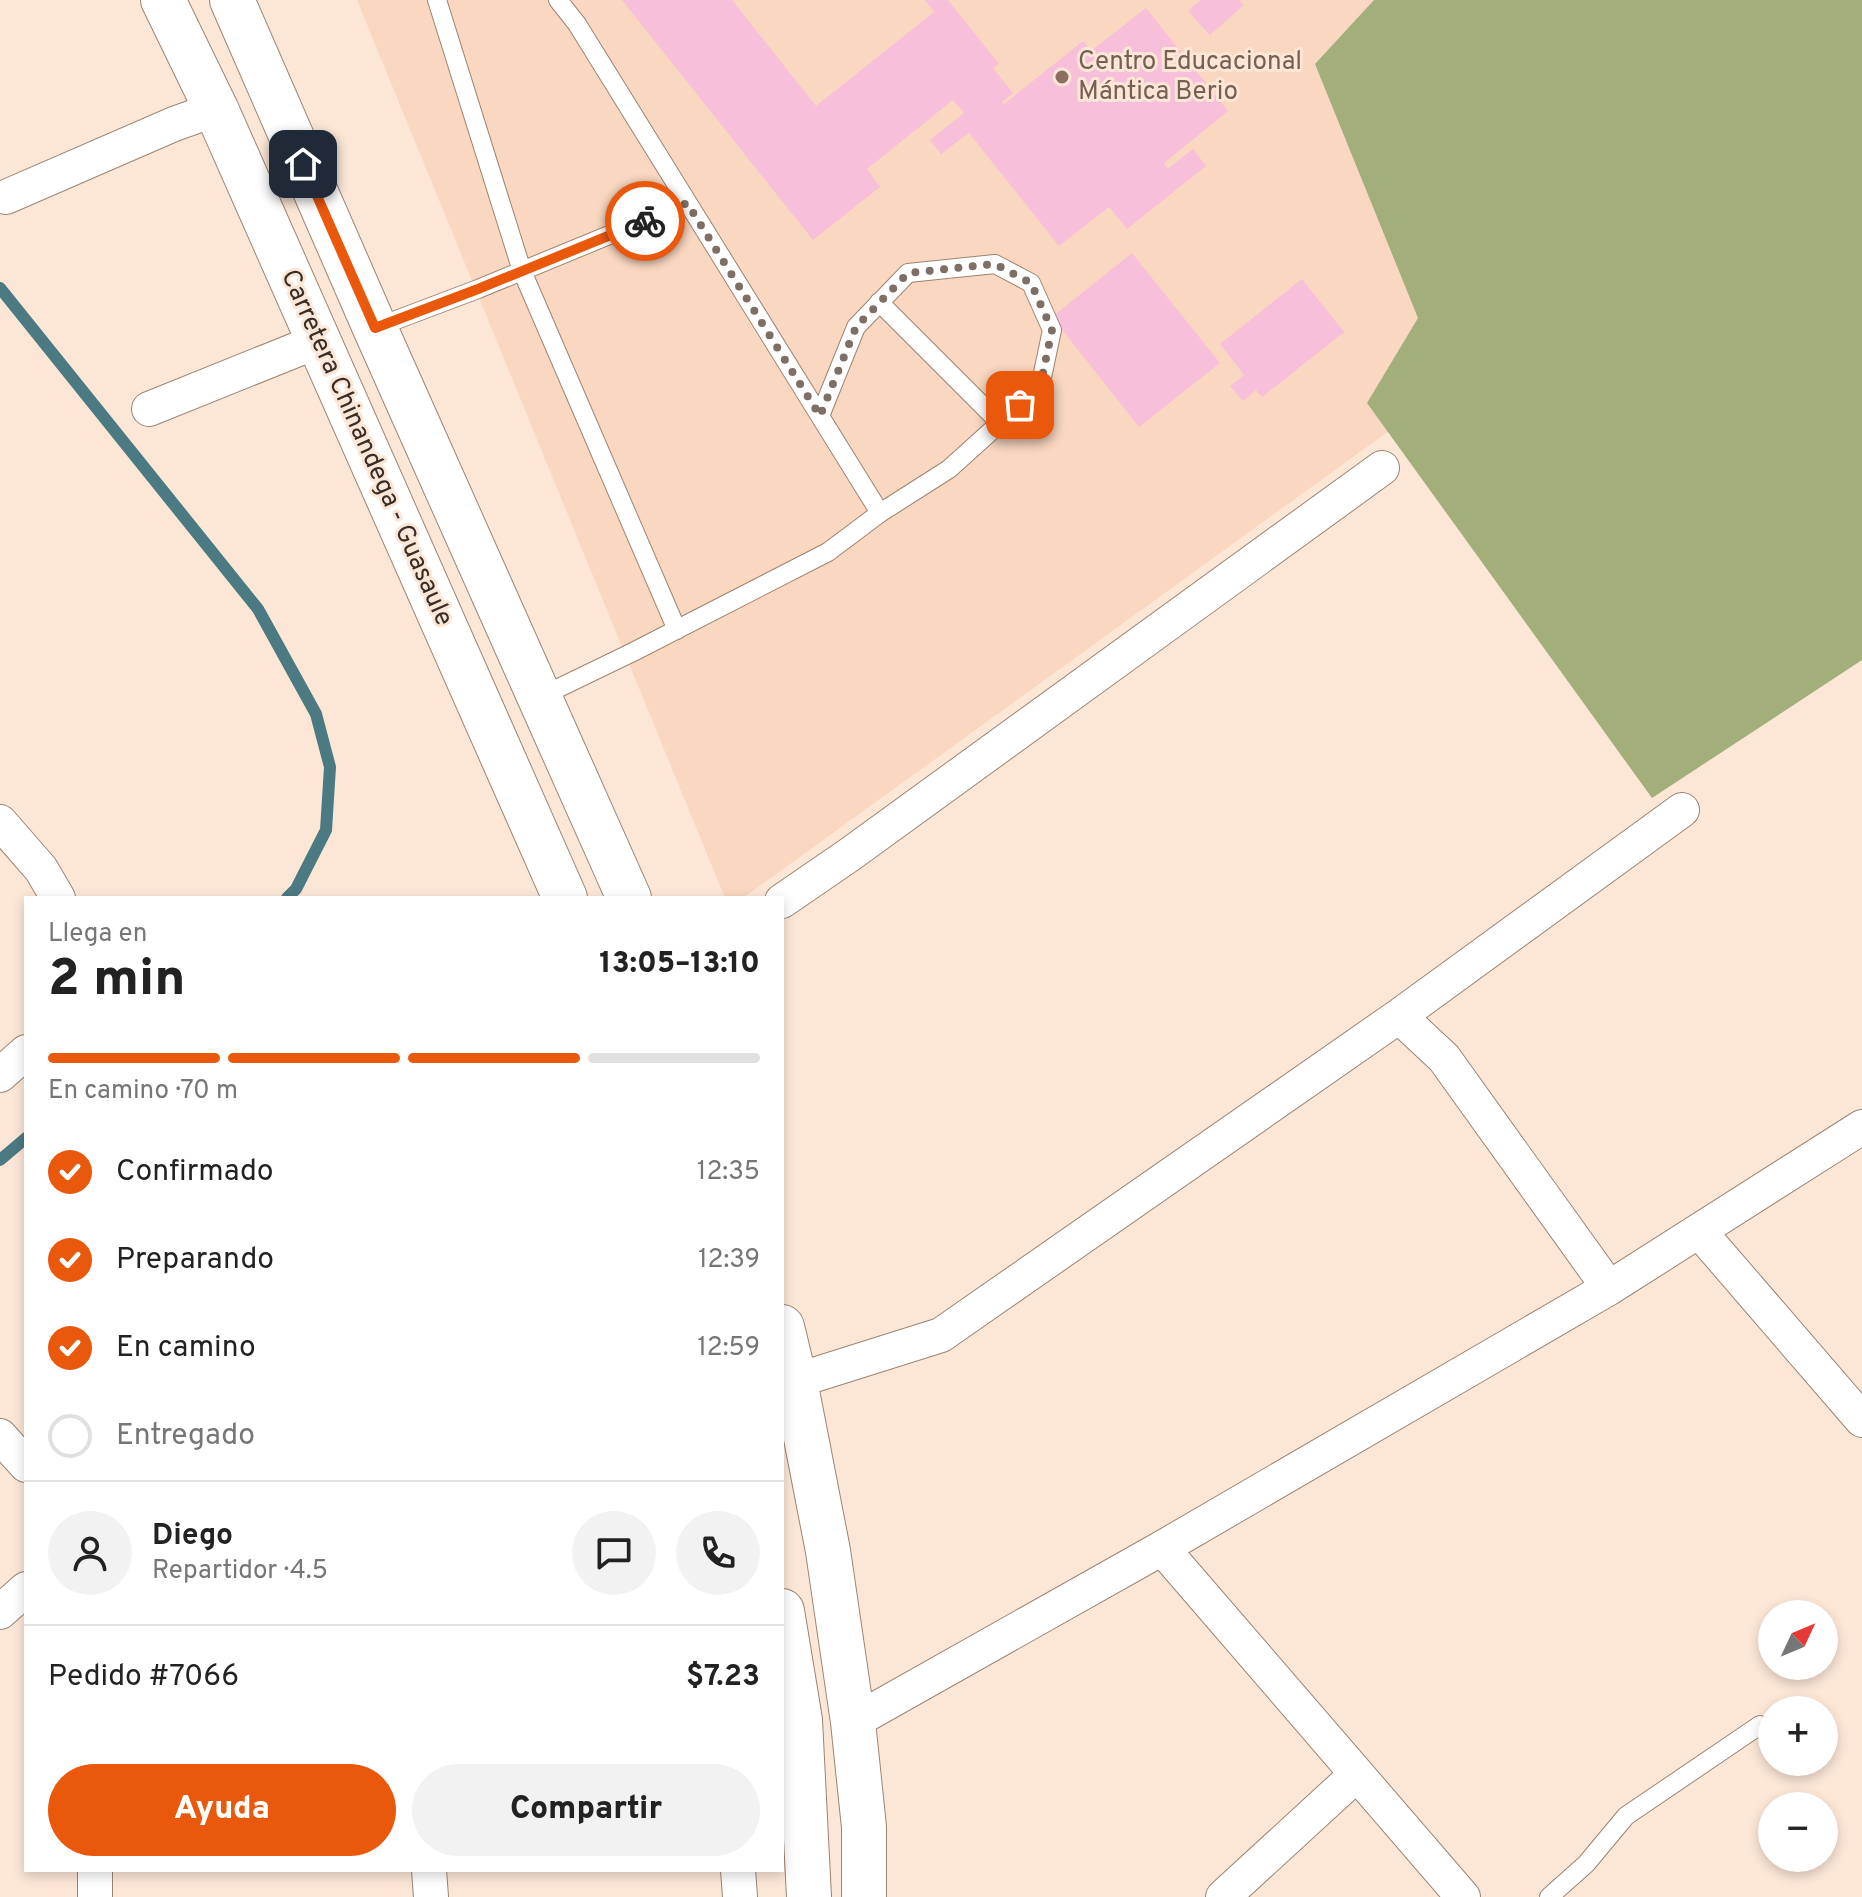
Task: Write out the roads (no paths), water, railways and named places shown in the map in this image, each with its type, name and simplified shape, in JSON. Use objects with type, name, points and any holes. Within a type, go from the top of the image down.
[{"type":"highway","name":"Carretera Chinandega - Guasaule","points":[[163,0],[216,109],[564,896]]},
{"type":"highway","points":[[232,0],[628,896]]},
{"type":"highway","points":[[784,1335],[828,1551],[853,1722],[864,1827],[864,1897]]},
{"type":"highway","points":[[784,1623],[800,1720],[809,1897]]},
{"type":"street","points":[[6,197],[216,109]]},
{"type":"street","points":[[149,409],[318,341]]},
{"type":"street","points":[[784,900],[1382,468]]},
{"type":"street","points":[[795,1381],[941,1335],[1399,1016],[1682,810]]},
{"type":"street","points":[[0,822],[41,869],[57,896]]},
{"type":"street","points":[[1399,1016],[1444,1058],[1609,1288]]},
{"type":"street","points":[[0,1075],[24,1054]]},
{"type":"street","points":[[853,1722],[1162,1548],[1609,1288],[1862,1127]]},
{"type":"street","points":[[1699,1231],[1862,1420]]},
{"type":"street","points":[[0,1436],[24,1463]]},
{"type":"street","points":[[1162,1548],[1463,1897]]},
{"type":"street","points":[[0,1612],[24,1591]]},
{"type":"street","points":[[1223,1897],[1357,1774]]},
{"type":"street","points":[[95,1872],[95,1897]]},
{"type":"street","points":[[429,1872],[431,1897]]},
{"type":"street","points":[[738,1872],[740,1897]]},
{"type":"lane","points":[[437,0],[522,271],[677,630]]},
{"type":"lane","points":[[558,0],[577,24],[880,513]]},
{"type":"lane","points":[[375,328],[687,203]]},
{"type":"lane","points":[[538,697],[828,552],[880,513],[949,469],[1040,387],[1052,330],[1031,283],[995,264],[908,273],[856,327],[820,416]]},
{"type":"lane","points":[[879,302],[1000,423]]},
{"type":"lane","points":[[1549,1897],[1586,1864],[1626,1816],[1758,1726]]},
{"type":"waterway","points":[[0,288],[258,609],[316,714],[330,767],[326,830],[296,889],[289,896]]},
{"type":"waterway","points":[[0,1160],[24,1140]]},
{"type":"place","name":"Centro Educacional Mántica Berio","points":[[1062,77]]}]
